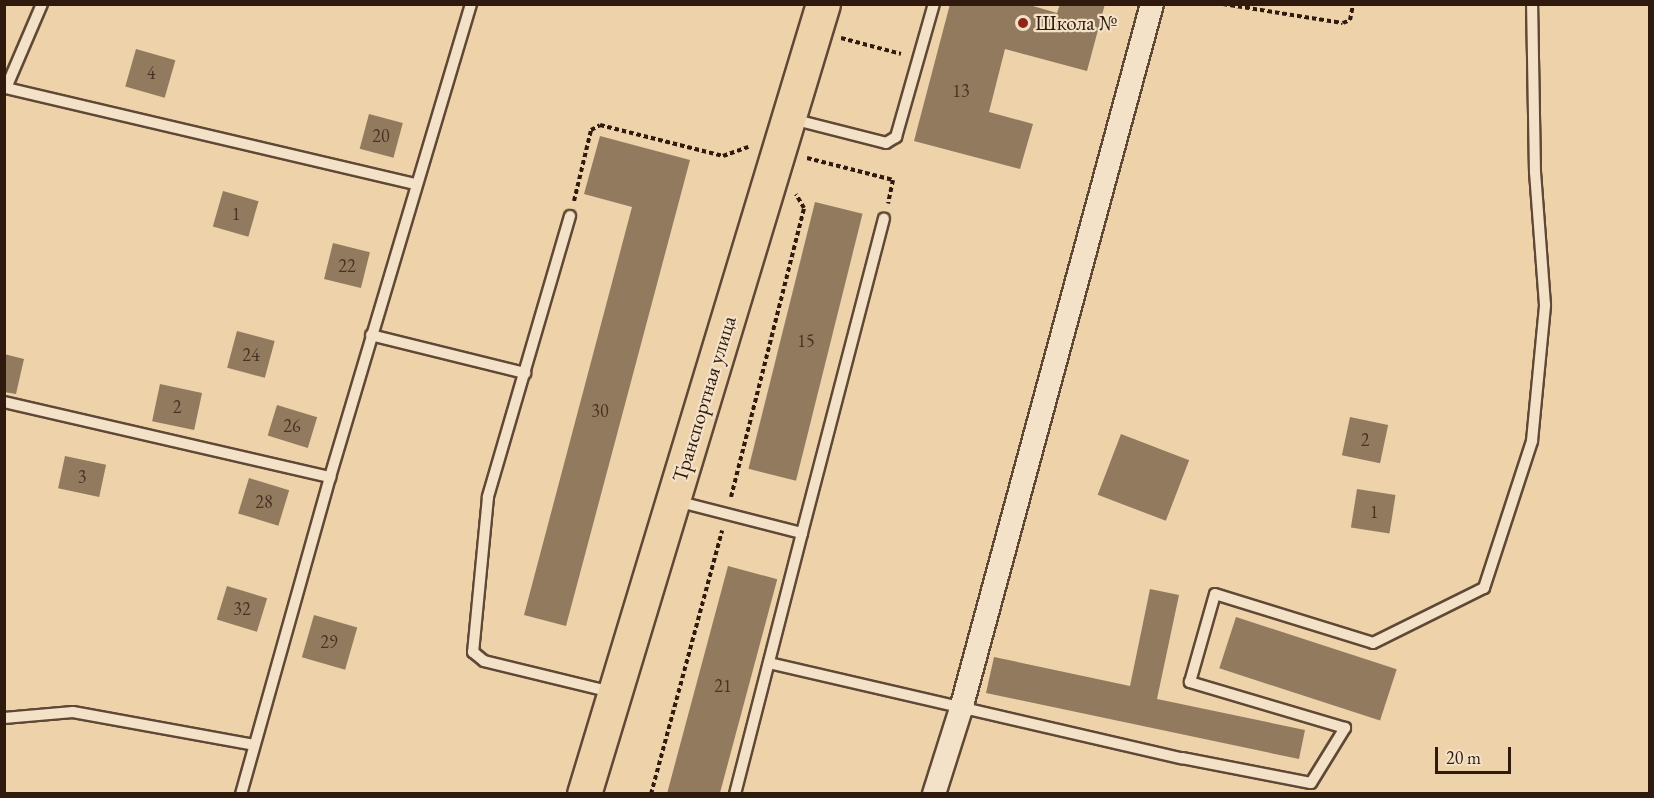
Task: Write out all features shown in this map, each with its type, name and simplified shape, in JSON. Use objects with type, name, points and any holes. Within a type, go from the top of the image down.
[{"type":"main road","name":"Транспортная улица","points":[[584,794],[823,4]]},
{"type":"street","points":[[934,794],[961,709],[1152,4]]},
{"type":"lane","points":[[42,4],[6,88],[416,184]]},
{"type":"lane","points":[[241,794],[371,335],[471,4]]},
{"type":"lane","points":[[789,118],[886,143],[896,136],[934,4]]},
{"type":"lane","points":[[769,663],[1182,758],[1311,783],[1345,728],[1190,682],[1215,594],[1373,643],[1484,588],[1532,441],[1545,305],[1535,172],[1532,4]]},
{"type":"lane","points":[[570,216],[488,497],[473,652],[484,661],[616,693]]},
{"type":"lane","points":[[735,794],[884,218]]},
{"type":"lane","points":[[371,335],[525,373]]},
{"type":"lane","points":[[4,402],[330,477]]},
{"type":"lane","points":[[673,500],[802,533]]},
{"type":"lane","points":[[4,718],[73,712],[254,745]]},
{"type":"path","points":[[1223,4],[1343,23],[1350,20],[1353,4]]},
{"type":"path","points":[[837,36],[919,59]]},
{"type":"path","points":[[570,216],[591,130],[600,125],[723,156],[754,144],[894,180],[884,218]]},
{"type":"path","points":[[651,794],[727,514],[804,208],[791,185]]},
{"type":"building","points":[[950,4],[1026,4],[1057,13],[1060,4],[1105,4],[1087,71],[1005,49],[989,112],[1033,124],[1020,169],[914,141]]},
{"type":"building","points":[[136,49],[175,60],[165,98],[125,86]]},
{"type":"building","points":[[369,114],[403,123],[393,158],[360,149]]},
{"type":"building","points":[[600,136],[690,160],[566,626],[524,615],[632,207],[584,194]]},
{"type":"building","points":[[223,191],[259,201],[248,237],[213,227]]},
{"type":"building","points":[[815,202],[863,214],[796,481],[748,469]]},
{"type":"building","points":[[333,243],[370,252],[361,288],[324,279]]},
{"type":"building","points":[[237,331],[275,341],[265,378],[227,368]]},
{"type":"building","points":[[4,354],[24,359],[16,394],[4,392]]},
{"type":"building","points":[[160,384],[202,393],[194,430],[152,421]]},
{"type":"building","points":[[277,405],[317,417],[308,448],[268,436]]},
{"type":"building","points":[[1350,417],[1388,425],[1380,463],[1342,455]]},
{"type":"building","points":[[1121,434],[1189,460],[1166,521],[1098,495]]},
{"type":"building","points":[[65,456],[106,465],[99,497],[58,488]]},
{"type":"building","points":[[249,478],[289,490],[278,526],[238,513]]},
{"type":"building","points":[[1357,489],[1396,495],[1389,534],[1351,528]]},
{"type":"building","points":[[728,566],[777,579],[720,794],[667,794]]},
{"type":"building","points":[[227,586],[267,598],[257,632],[217,619]]},
{"type":"building","points":[[1150,589],[1179,595],[1157,699],[1305,730],[1299,759],[986,693],[994,657],[1130,686]]},
{"type":"building","points":[[314,615],[357,627],[345,670],[302,657]]},
{"type":"building","points":[[1236,617],[1397,669],[1380,721],[1219,668]]},
{"type":"place","name":"Школа №","points":[[1023,23]]}]
